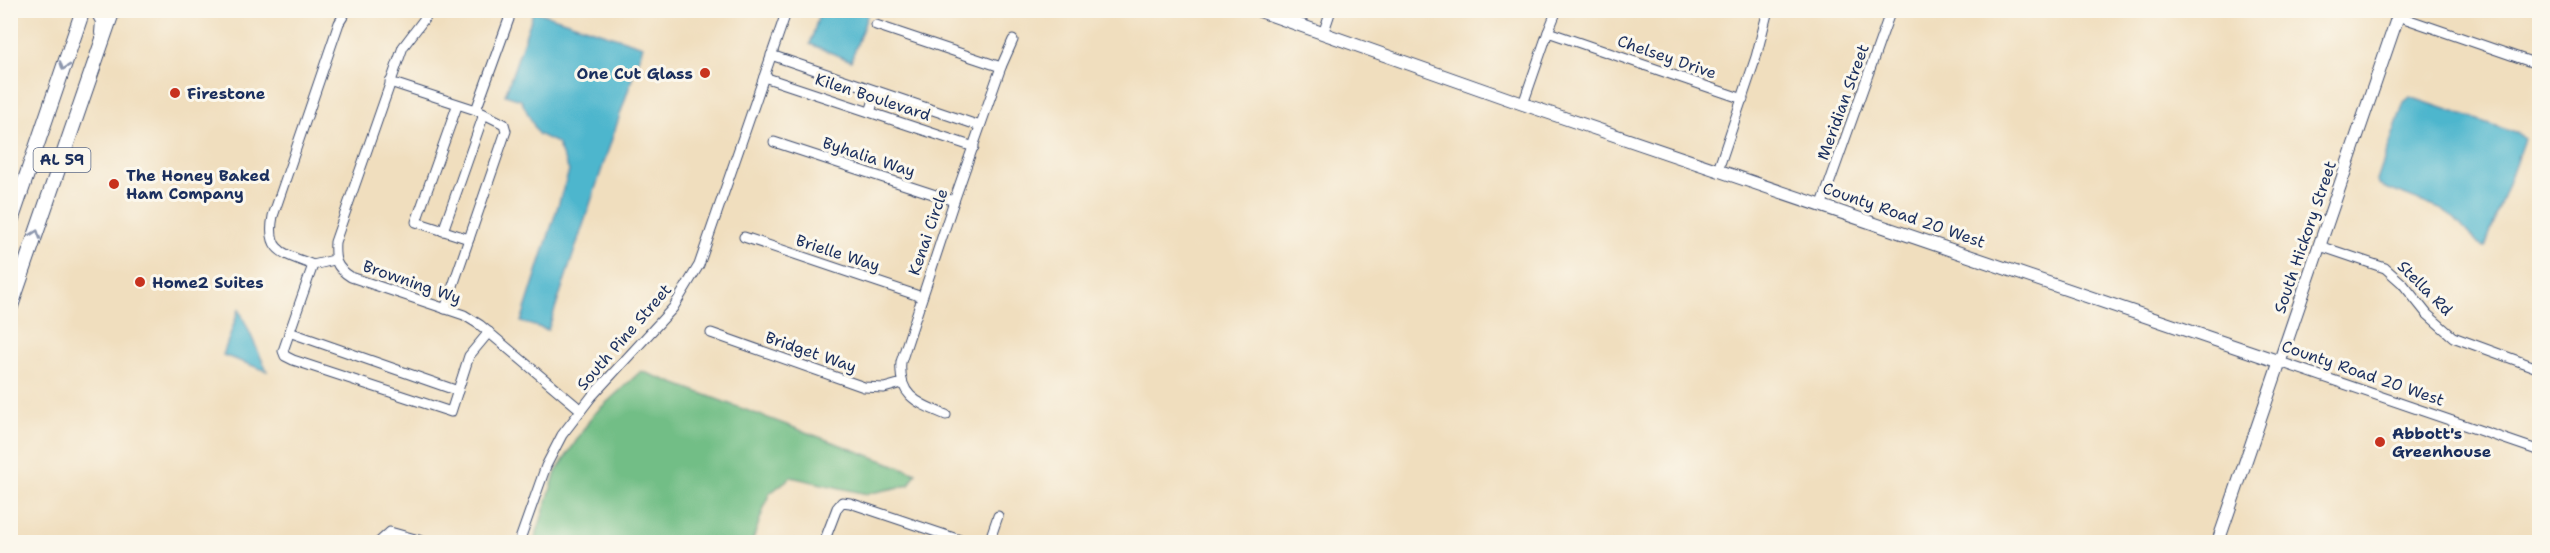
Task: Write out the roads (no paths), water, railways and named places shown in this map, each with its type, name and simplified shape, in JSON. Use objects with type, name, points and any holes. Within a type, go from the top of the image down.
[{"type":"main road","name":"AL 59","points":[[10,224],[83,10]]},
{"type":"main road","points":[[97,10],[103,21],[101,44]]},
{"type":"main road","name":"AL 59","points":[[10,309],[113,10]]},
{"type":"street","points":[[347,10],[339,23],[273,216],[270,232],[272,243],[282,251],[313,265],[334,260],[335,242],[403,47],[431,10]]},
{"type":"street","points":[[443,231],[509,19],[505,10]]},
{"type":"street","name":"South Pine Street","points":[[519,543],[555,447],[581,410],[673,308],[699,265],[787,10]]},
{"type":"street","name":"County Road 20 West","points":[[1257,10],[1523,104],[1822,204],[2540,451]]},
{"type":"street","points":[[1323,34],[1331,10]]},
{"type":"street","points":[[1523,104],[1557,10]]},
{"type":"street","points":[[1718,170],[1743,99],[1768,10]]},
{"type":"street","name":"Meridian Street","points":[[1822,204],[1892,10]]},
{"type":"street","points":[[2399,14],[2540,66]]},
{"type":"street","name":"South Hickory Street","points":[[2218,543],[2399,14]]},
{"type":"street","points":[[876,26],[1001,67]]},
{"type":"street","name":"Chelsey Drive","points":[[1548,32],[1743,99]]},
{"type":"street","name":"Kenai Circle","points":[[902,383],[901,362],[922,297],[980,126],[1013,40]]},
{"type":"street","name":"Kilen Boulevard","points":[[771,55],[980,126]]},
{"type":"street","name":"Kilen Boulevard","points":[[764,77],[974,147]]},
{"type":"street","points":[[390,82],[480,112],[504,124],[506,131],[445,309]]},
{"type":"street","points":[[870,112],[878,91]]},
{"type":"street","points":[[457,106],[416,222],[469,239]]},
{"type":"street","name":"Byhalia Way","points":[[774,142],[954,201]]},
{"type":"street","name":"Brielle Way","points":[[744,237],[922,297]]},
{"type":"street","name":"Stella Rd","points":[[2320,246],[2385,268],[2403,284],[2427,314],[2453,336],[2540,369]]},
{"type":"street","name":"Browning Wy","points":[[334,260],[341,270],[351,277],[464,315],[489,332],[581,410]]},
{"type":"street","points":[[313,265],[283,351],[285,356],[293,360],[451,412],[469,356],[489,332]]},
{"type":"street","points":[[289,332],[458,391]]},
{"type":"street","name":"Bridget Way","points":[[711,333],[864,387],[884,388],[902,383]]},
{"type":"street","points":[[902,383],[919,404],[946,415]]},
{"type":"street","points":[[824,543],[837,508],[842,502],[850,502],[966,543]]},
{"type":"street","points":[[989,543],[998,516]]},
{"type":"street","points":[[380,543],[390,532],[426,543]]},
{"type":"water","points":[[534,11],[643,46],[548,330],[521,322],[569,171],[557,143],[538,134],[521,100],[505,95]]},
{"type":"water","points":[[820,11],[869,11],[851,61],[810,44]]},
{"type":"water","points":[[2410,97],[2519,134],[2524,139],[2485,247],[2479,245],[2455,219],[2440,209],[2378,185],[2377,181],[2404,102]]},
{"type":"water","points":[[239,309],[267,371],[223,355]]},
{"type":"place","name":"One Cut Glass","points":[[705,73]]},
{"type":"place","name":"Firestone","points":[[175,93]]},
{"type":"place","name":"The Honey Baked Ham Company","points":[[114,184]]},
{"type":"place","name":"Home2 Suites","points":[[140,282]]},
{"type":"place","name":"Abbott's Greenhouse","points":[[2380,442]]}]
